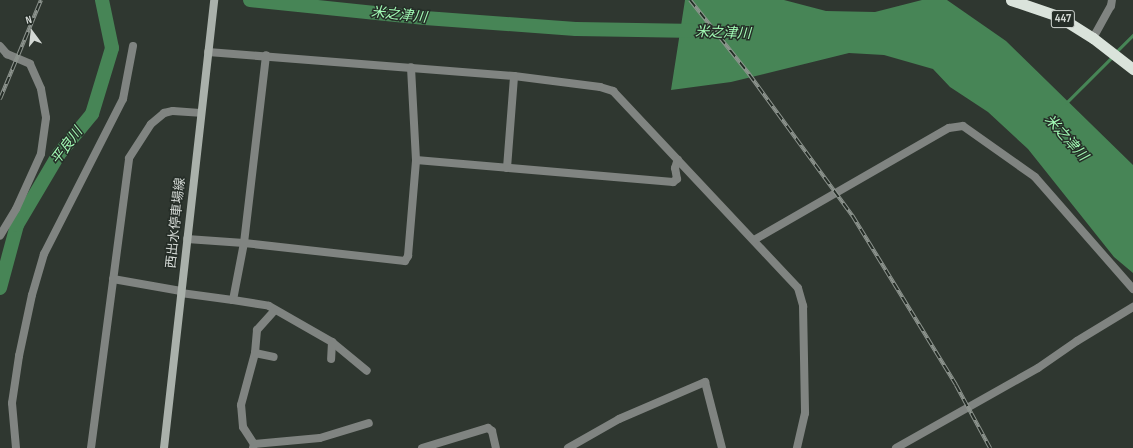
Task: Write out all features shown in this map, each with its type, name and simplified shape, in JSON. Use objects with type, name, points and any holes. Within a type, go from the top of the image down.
[{"type":"highway","name":"447","points":[[1011,0],[1058,16],[1093,38],[1133,69]]},
{"type":"main road","name":"西出水停車場線","points":[[164,448],[200,113],[214,0]]},
{"type":"street","points":[[1093,38],[1111,6],[1112,0]]},
{"type":"street","points":[[0,46],[7,54],[30,64],[42,89],[46,118],[41,154],[16,209],[0,236]]},
{"type":"street","points":[[16,448],[12,403],[19,356],[32,295],[44,254],[123,99],[133,46]]},
{"type":"street","points":[[208,48],[266,55],[514,76],[600,87],[612,91],[792,280],[802,296],[805,413],[797,448]]},
{"type":"street","points":[[233,300],[244,243],[266,55]]},
{"type":"street","points":[[187,239],[244,243],[405,262],[408,256],[416,160],[411,67]]},
{"type":"street","points":[[507,168],[514,76]]},
{"type":"street","points":[[91,448],[129,158],[151,124],[164,113],[174,111],[200,113]]},
{"type":"street","points":[[754,240],[949,128],[963,126],[1035,177],[1133,289]]},
{"type":"street","points":[[416,160],[673,182],[678,179],[675,168],[678,159]]},
{"type":"street","points":[[113,279],[181,292],[269,306],[274,311],[332,342],[367,371]]},
{"type":"street","points":[[896,448],[1038,368],[1077,341],[1133,307]]},
{"type":"street","points":[[274,311],[257,330],[255,353],[241,405],[243,428],[254,446],[320,438],[369,423]]},
{"type":"street","points":[[331,359],[332,342]]},
{"type":"street","points":[[255,353],[274,357]]},
{"type":"street","points":[[568,448],[636,411],[705,382],[722,448]]},
{"type":"street","points":[[422,448],[488,428],[492,431],[496,448]]},
{"type":"water","points":[[685,0],[784,0],[826,11],[875,12],[922,0],[947,0],[1006,41],[1133,165],[1133,273],[1114,257],[1028,149],[988,112],[950,87],[933,69],[884,55],[849,53],[731,82],[671,90]]},
{"type":"waterway","name":"平良川","points":[[0,288],[17,225],[59,154],[92,114],[112,48],[102,0]]},
{"type":"waterway","name":"米之津川","points":[[250,0],[425,18],[576,29],[698,31]]},
{"type":"waterway","points":[[1116,52],[1133,35]]},
{"type":"waterway","points":[[1066,103],[1112,57]]},
{"type":"railway","points":[[0,99],[41,0]]},
{"type":"railway","points":[[690,0],[749,74],[852,215],[956,385],[990,448]]}]
